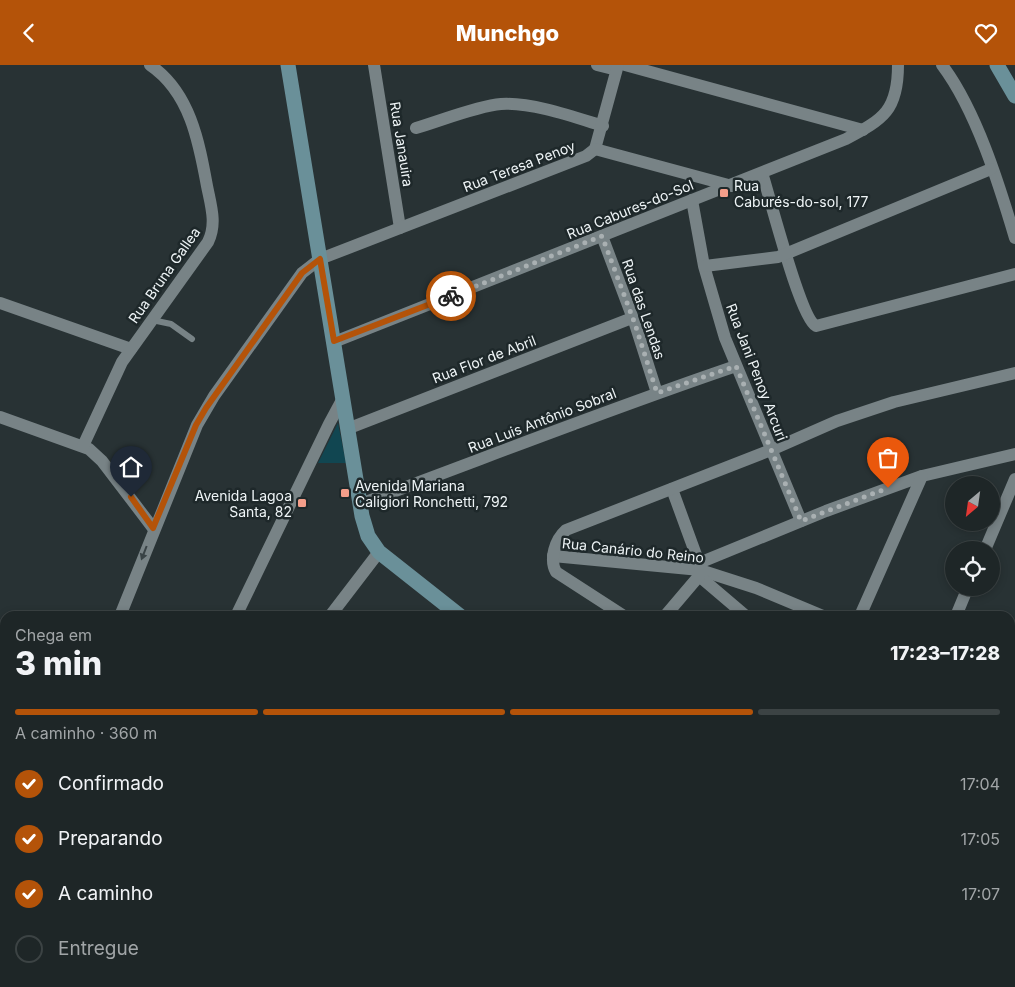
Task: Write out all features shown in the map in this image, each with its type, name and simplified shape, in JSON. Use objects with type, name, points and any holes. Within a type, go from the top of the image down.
[{"type":"street","name":"Rua Bruna Gallea","points":[[83,446],[116,372],[208,242],[214,221],[194,127],[169,81],[150,65]]},
{"type":"street","points":[[288,65],[347,429],[360,504],[368,536],[379,552],[450,611]]},
{"type":"street","name":"Rua Janauira","points":[[374,65],[400,228]]},
{"type":"street","points":[[625,65],[863,130]]},
{"type":"street","name":"Rua Cabures-do-Sol","points":[[334,341],[732,186],[863,130],[876,123],[893,103],[897,88],[898,65]]},
{"type":"street","points":[[942,65],[962,97],[991,169],[1015,238]]},
{"type":"street","points":[[997,65],[1015,96]]},
{"type":"street","points":[[595,149],[603,126],[608,66]]},
{"type":"street","points":[[416,128],[481,109],[510,104],[552,112],[603,126]]},
{"type":"street","name":"Rua Teresa Penoy","points":[[122,611],[153,528],[196,425],[206,408],[302,273],[320,259],[586,156],[595,149],[732,186]]},
{"type":"street","points":[[705,266],[778,257],[991,169]]},
{"type":"street","points":[[762,173],[795,283],[812,324],[821,327],[1015,274]]},
{"type":"street","name":"Rua Jani Penoy Arcuri","points":[[692,201],[717,313],[736,366],[801,521]]},
{"type":"street","name":"Rua das Lendas","points":[[602,236],[657,393]]},
{"type":"street","points":[[0,303],[131,349]]},
{"type":"street","name":"Rua Flor de Abril","points":[[347,429],[632,318]]},
{"type":"street","name":"Rua Luis Antônio Sobral","points":[[360,504],[657,393],[736,366]]},
{"type":"street","points":[[616,611],[561,577],[553,566],[553,556],[559,539],[566,530],[771,450],[837,421],[894,403],[1015,373]]},
{"type":"street","points":[[238,611],[328,424],[343,398]]},
{"type":"street","points":[[0,417],[83,446],[102,461],[153,528]]},
{"type":"street","points":[[669,611],[700,569],[801,521],[922,476],[1015,454]]},
{"type":"street","points":[[862,611],[922,476]]},
{"type":"street","points":[[988,541],[1015,479]]},
{"type":"street","points":[[672,489],[700,569],[741,611]]},
{"type":"street","points":[[334,611],[379,552]]},
{"type":"street","name":"Rua Canário do Reino","points":[[553,556],[700,569],[756,588],[810,611]]},
{"type":"street","points":[[958,611],[964,596]]},
{"type":"lane","points":[[152,320],[171,325],[192,339]]},
{"type":"shaded area","points":[[338,423],[346,463],[318,463]]},
{"type":"way so far","points":[[451,296],[602,236],[635,324],[657,393],[736,366],[801,521],[888,488]]},
{"type":"place","name":"Rua Caburés-do-sol, 177","points":[[724,193]]},
{"type":"place","name":"Avenida Mariana Caligiori Ronchetti, 792","points":[[345,493]]},
{"type":"place","name":"Avenida Lagoa Santa, 82","points":[[302,503]]},
{"type":"route","points":[[131,497],[153,528],[176,470],[196,425],[206,408],[302,273],[320,259],[334,341],[451,296]]}]
